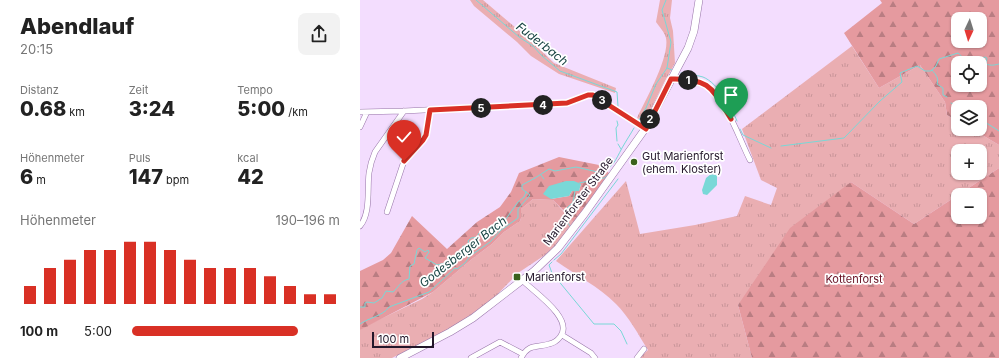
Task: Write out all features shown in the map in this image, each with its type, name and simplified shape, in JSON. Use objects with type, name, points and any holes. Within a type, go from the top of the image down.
[{"type":"main road","name":"Marienforster Straße","points":[[400,358],[450,332],[488,307],[522,280],[558,248],[646,129],[692,38],[699,0]]},
{"type":"street","points":[[671,79],[702,82],[710,88],[731,119],[750,160]]},
{"type":"street","points":[[360,112],[567,103],[588,95],[593,95],[646,129]]},
{"type":"street","points":[[387,212],[402,164],[426,135],[430,110]]},
{"type":"street","points":[[360,226],[366,211],[370,172],[375,152],[404,111]]},
{"type":"street","points":[[360,127],[367,112]]},
{"type":"street","points":[[471,358],[500,342],[522,356],[527,350],[535,345],[548,345],[554,343],[562,335],[563,325],[561,318],[522,280]]},
{"type":"street","points":[[562,335],[591,353],[595,358]]},
{"type":"street","points":[[637,358],[644,349]]},
{"type":"green space","points":[[470,0],[483,0],[529,39],[554,63],[616,88],[615,93],[559,74],[531,56],[517,42],[474,6]]},
{"type":"green space","points":[[660,0],[672,0],[670,18],[673,31],[675,63],[645,121],[637,118],[657,76],[665,53],[665,35],[656,22]]},
{"type":"green space","points":[[880,0],[999,0],[999,145],[984,136],[987,136],[987,100],[951,100],[951,117],[947,115],[945,102],[920,65],[879,88],[844,33],[882,3]]},
{"type":"green space","points":[[852,46],[879,88],[920,65],[945,102],[947,115],[951,117],[951,136],[984,136],[999,145],[999,168],[987,176],[987,144],[951,144],[951,180],[981,180],[969,188],[951,188],[951,200],[914,224],[851,182],[738,305],[752,358],[639,358],[648,350],[621,309],[602,292],[556,261],[626,181],[640,234],[737,216],[745,196],[771,205],[777,188],[761,180],[742,129]]},
{"type":"green space","points":[[559,157],[599,165],[609,173],[574,222],[563,214],[564,211],[553,200],[533,199],[521,209],[520,221],[504,232],[492,244],[433,292],[360,330],[360,271],[383,260],[391,253],[412,216],[447,249],[477,222],[500,207],[511,192],[519,173]],"holes":[[[581,184],[579,191],[572,191],[569,196],[551,199]]]},
{"type":"green space","name":"Kottenforst","points":[[999,168],[999,358],[752,358],[738,305],[790,228],[851,182],[914,224],[951,200],[951,224],[987,224],[987,188],[969,188],[981,180],[987,180],[987,176]]},
{"type":"green space","points":[[533,199],[553,200],[574,222],[556,245],[545,255],[518,273],[493,299],[455,326],[392,358],[360,358],[360,330],[362,328],[422,299],[433,292],[492,244],[504,232],[520,221],[521,209]]},
{"type":"shaded area","points":[[711,174],[717,175],[717,185],[707,195],[703,194],[702,190],[706,178]]},
{"type":"shaded area","points":[[566,181],[574,181],[581,184],[579,191],[572,191],[569,196],[551,199],[543,194],[549,186]]},
{"type":"waterway","name":"Fuderbach","points":[[476,0],[519,37],[533,46],[542,56],[560,71],[617,92],[618,106]]},
{"type":"waterway","name":"Godesberger Bach","points":[[639,120],[646,108],[656,84],[667,68],[671,42],[662,10],[666,0]]},
{"type":"waterway","points":[[781,146],[844,138],[880,101],[902,82],[900,73],[917,66],[925,71],[931,71],[936,66],[939,59],[958,53],[968,61],[975,58],[978,59],[985,57],[987,58],[986,64],[999,64]]},
{"type":"waterway","name":"Godesberger Bach","points":[[667,68],[672,70]]},
{"type":"waterway","points":[[932,70],[936,75],[938,82],[937,84],[943,88],[943,95],[947,97]]},
{"type":"waterway","points":[[681,73],[703,77],[714,84],[728,103],[737,121]]},
{"type":"waterway","name":"Fuderbach","points":[[617,121],[617,141]]},
{"type":"waterway","points":[[987,123],[999,131]]},
{"type":"waterway","name":"Godesberger Bach","points":[[360,324],[383,313],[389,307],[429,292],[455,268],[457,269],[465,263],[470,256],[490,242],[501,230],[518,218],[518,209],[530,195],[522,189],[522,185],[549,169],[555,171],[576,167],[602,173],[614,162],[634,128]]},
{"type":"waterway","points":[[740,129],[743,135],[771,148]]},
{"type":"waterway","name":"Fuderbach","points":[[618,144],[621,149]]},
{"type":"waterway","name":"Godesberger Bach","points":[[541,175],[544,179]]},
{"type":"waterway","points":[[579,183],[604,178],[608,175]]},
{"type":"waterway","points":[[554,260],[561,254],[618,179]]},
{"type":"waterway","points":[[570,226],[564,218],[567,208],[573,202],[575,191]]},
{"type":"waterway","points":[[360,307],[365,307],[365,303],[367,302],[374,303],[382,298],[386,291],[393,292],[402,283],[409,279],[410,266],[414,264],[417,250],[419,248],[425,252],[428,250],[429,252],[425,258],[437,265],[445,263],[461,252],[463,246],[468,247],[468,241],[471,238],[477,237],[479,233],[484,233],[503,223],[518,202],[524,197],[526,192]]},
{"type":"waterway","points":[[552,262],[549,265],[552,273],[594,324],[614,324],[621,331],[627,344]]},
{"type":"place","name":"Gut Marienforst (ehem. Kloster)","points":[[634,162]]},
{"type":"place","name":"Marienforst","points":[[517,277]]},
{"type":"route","points":[[404,161],[416,149],[426,135],[430,110],[567,103],[588,95],[593,95],[646,129],[671,79],[702,82],[710,88],[718,98],[731,119]]}]
